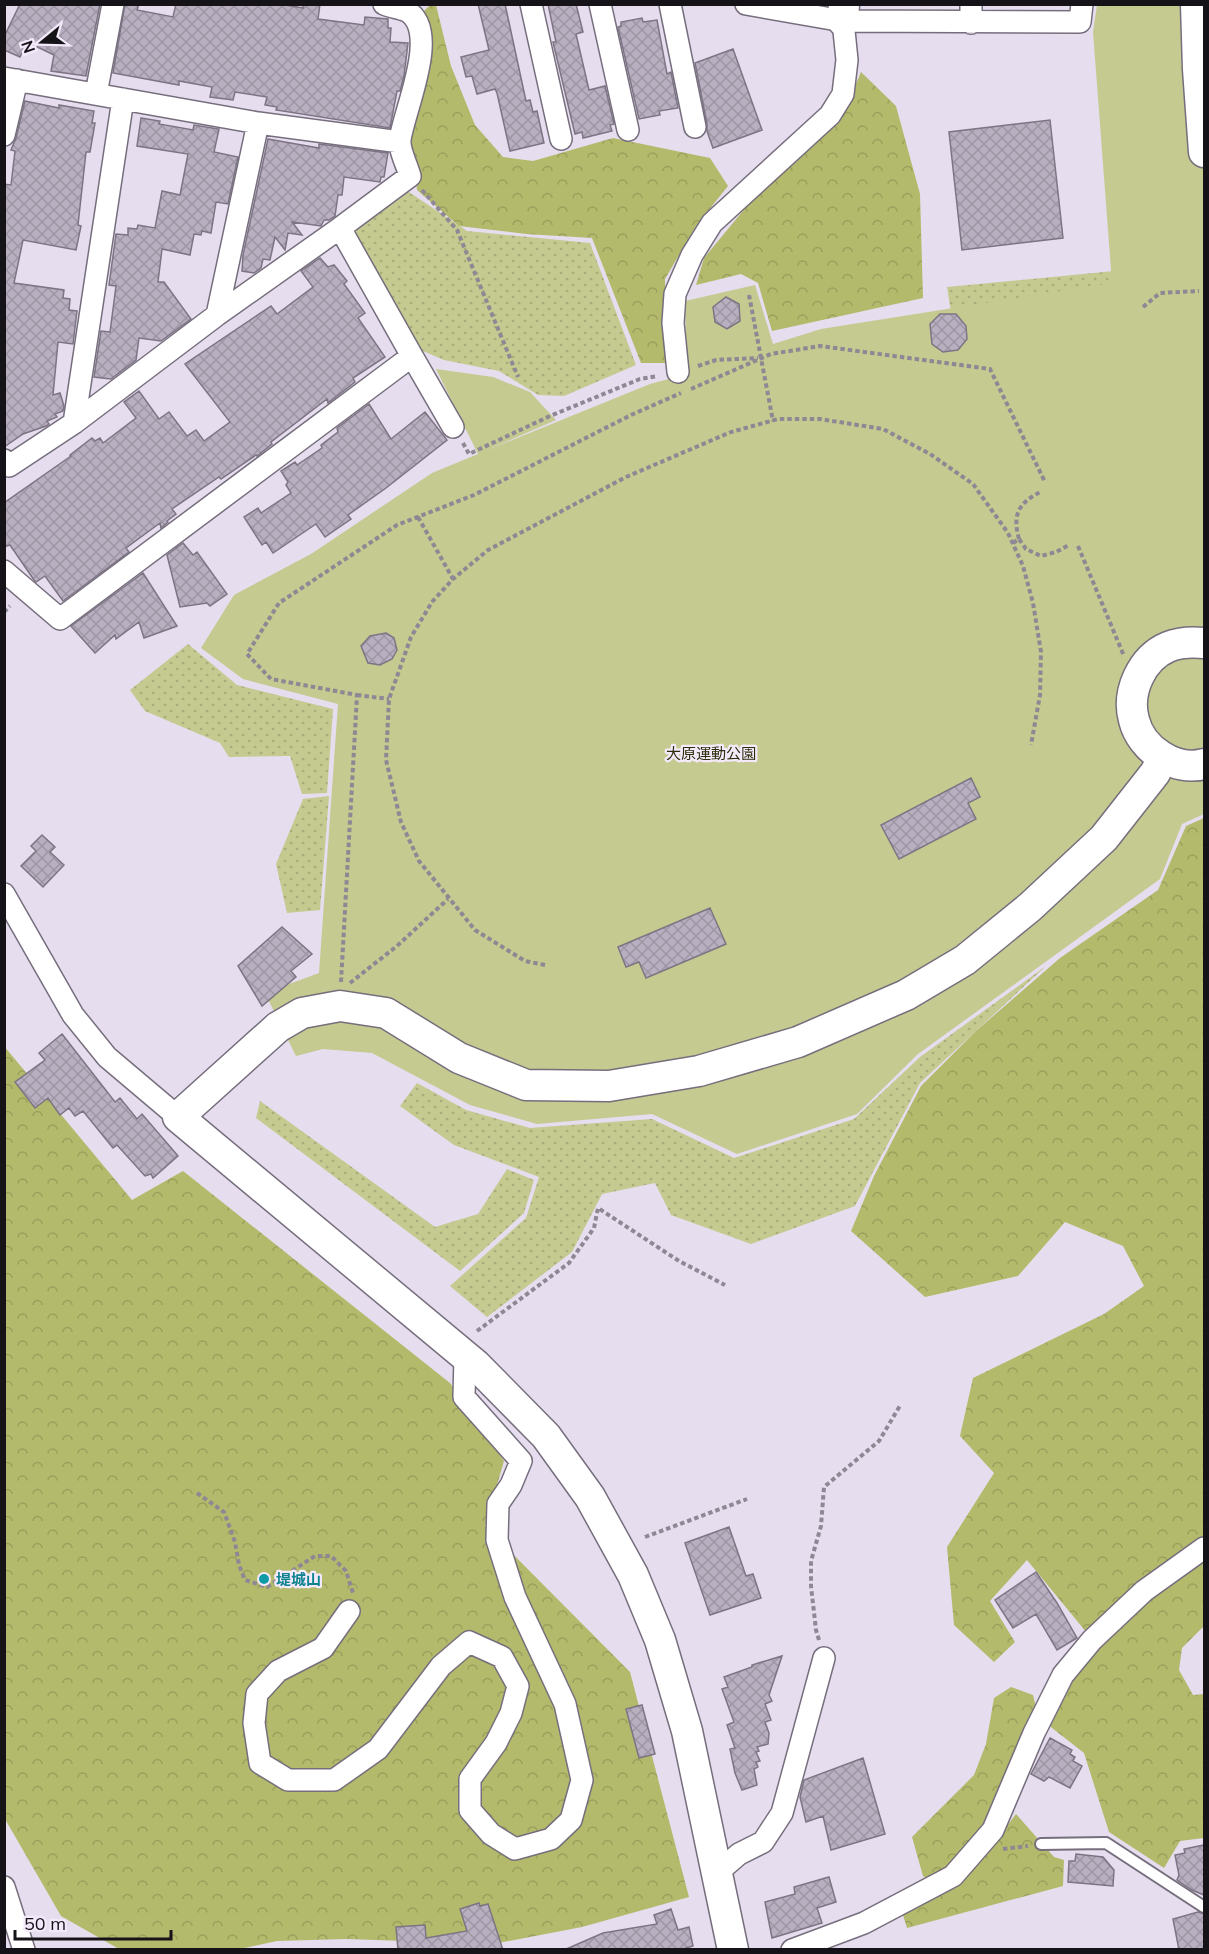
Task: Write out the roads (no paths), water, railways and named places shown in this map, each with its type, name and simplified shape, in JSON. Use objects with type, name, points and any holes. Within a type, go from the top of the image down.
[{"type":"street","points":[[96,94],[113,4]]},
{"type":"street","points":[[4,460],[9,466],[74,423],[217,315],[410,176],[400,142],[421,60],[421,38],[418,23],[408,11],[384,4]]},
{"type":"street","points":[[531,4],[561,138]]},
{"type":"street","points":[[600,4],[628,130]]},
{"type":"street","points":[[670,4],[695,127]]},
{"type":"street","points":[[747,4],[843,13],[971,14],[1080,22],[1082,4]]},
{"type":"street","points":[[1196,4],[1204,152]]},
{"type":"street","points":[[678,372],[674,324],[675,294],[692,255],[712,223],[830,115],[843,94],[847,60],[843,13]]},
{"type":"street","points":[[4,135],[11,79],[258,123],[400,142]]},
{"type":"street","points":[[74,423],[123,99]]},
{"type":"street","points":[[217,315],[258,123]]},
{"type":"street","points":[[340,228],[453,427]]},
{"type":"street","points":[[4,571],[60,619],[412,356]]},
{"type":"street","points":[[1204,643],[1189,642],[1168,647],[1150,660],[1137,677],[1132,698],[1133,720],[1143,739],[1163,758],[1177,764],[1199,766],[1204,764]]},
{"type":"street","points":[[178,1117],[278,1027],[302,1014],[340,1006],[386,1013],[459,1058],[526,1085],[609,1086],[699,1071],[798,1042],[906,994],[965,960],[1030,906],[1104,838],[1155,773],[1163,758]]},
{"type":"street","points":[[4,894],[72,1014],[107,1057],[178,1117],[471,1343],[546,1436],[590,1497],[633,1575],[660,1641],[687,1731],[733,1950]]},
{"type":"street","points":[[349,1611],[323,1648],[278,1671],[256,1694],[254,1724],[260,1763],[288,1780],[334,1780],[378,1749],[441,1666],[469,1642],[502,1657],[518,1686],[511,1713],[496,1743],[470,1779],[470,1810],[491,1834],[515,1849],[551,1839],[572,1820],[582,1780],[565,1704],[515,1596],[497,1540],[498,1504],[511,1485],[521,1461],[464,1396],[471,1343]]},
{"type":"street","points":[[792,1950],[864,1923],[953,1876],[993,1830],[1063,1675],[1092,1640],[1144,1591],[1204,1548]]},
{"type":"street","points":[[717,1874],[739,1854],[763,1842],[782,1813],[824,1658]]},
{"type":"street","points":[[4,1887],[24,1950]]},
{"type":"lane","points":[[1041,1844],[1106,1843],[1204,1907]]},
{"type":"place","name":"堤城山","points":[[264,1579]]},
{"type":"park label","name":"大原運動公園","points":[[711,753]]}]
